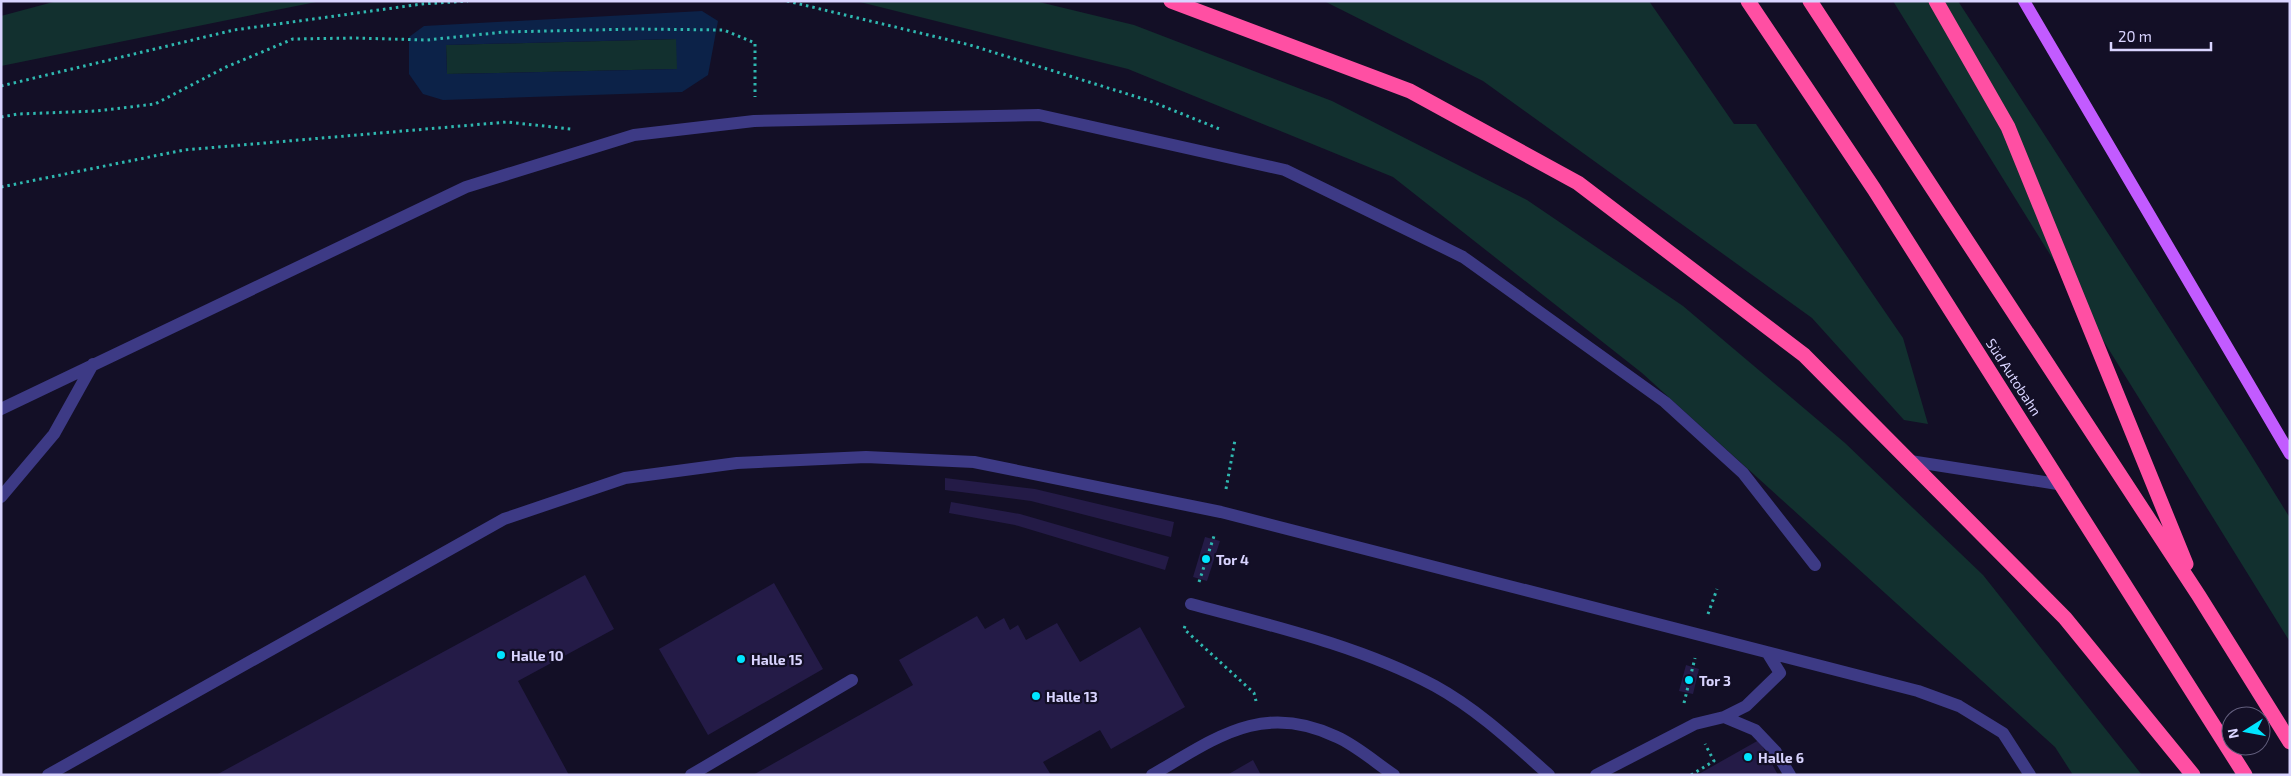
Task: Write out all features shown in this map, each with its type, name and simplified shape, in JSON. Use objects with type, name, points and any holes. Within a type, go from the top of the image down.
[{"type":"highway","points":[[1172,1],[1410,91],[1578,182],[1804,355],[2065,618],[2193,775]]},
{"type":"highway","name":"Süd Autobahn","points":[[1748,1],[1874,189],[2064,485],[2245,775]]},
{"type":"highway","points":[[1810,1],[2199,596],[2290,742]]},
{"type":"highway","points":[[1936,1],[2008,127],[2199,596]]},
{"type":"main road","points":[[2024,1],[2290,454]]},
{"type":"lane","points":[[1,409],[466,187],[634,135],[754,121],[1039,115],[1285,170],[1463,257],[1665,402],[1743,472],[1815,565]]},
{"type":"lane","points":[[1,497],[54,434],[92,364]]},
{"type":"lane","points":[[48,775],[504,519],[625,478],[737,463],[866,457],[974,462],[1221,512],[1918,691],[1959,706],[2003,734],[2030,775]]},
{"type":"lane","points":[[1910,461],[2064,485]]},
{"type":"lane","points":[[1191,604],[1278,627],[1372,658],[1436,686],[1500,730],[1549,775]]},
{"type":"lane","points":[[1596,775],[1695,724],[1724,717],[1746,706],[1780,673],[1767,652]]},
{"type":"lane","points":[[691,775],[852,680]]},
{"type":"lane","points":[[1724,717],[1756,730],[1776,752],[1790,775]]},
{"type":"lane","points":[[1152,775],[1228,732],[1262,723],[1290,722],[1337,737],[1394,775]]},
{"type":"path","points":[[1,86],[234,30],[422,4],[468,1]]},
{"type":"path","points":[[787,1],[970,45],[1150,101],[1231,133]]},
{"type":"path","points":[[1,116],[96,111],[155,104],[226,67],[293,39],[427,40],[504,32],[635,29],[724,30],[755,43],[754,121]]},
{"type":"path","points":[[1,187],[184,150],[507,122],[575,129]]},
{"type":"path","points":[[1211,547],[1184,629],[1254,693],[1262,723]]},
{"type":"green space","points":[[57,1],[321,1],[1,66],[1,16]]},
{"type":"green space","points":[[856,1],[1035,1],[1134,25],[1332,101],[1527,200],[1683,306],[1845,443],[1983,575],[2142,775],[2073,775],[2055,747],[1642,373],[1393,177],[1128,69]]},
{"type":"green space","points":[[1324,1],[1649,1],[1734,124],[1756,124],[1903,338],[1928,424],[1904,420],[1812,318],[1483,81]]},
{"type":"green space","points":[[1893,1],[1958,1],[2290,518],[2290,642]]},
{"type":"green space","points":[[677,39],[677,69],[447,74],[446,45]]},
{"type":"water","points":[[702,11],[718,21],[708,75],[682,92],[443,100],[423,94],[409,74],[409,37],[424,26]],"holes":[[[676,39],[677,69],[447,74],[446,45]]]},
{"type":"building","points":[[945,478],[1035,489],[1174,522],[1171,537],[1031,501],[945,490]]},
{"type":"building","points":[[951,502],[1020,514],[1169,557],[1165,570],[1015,525],[949,513]]},
{"type":"building","name":"Tor 4","points":[[1205,537],[1220,541],[1207,581],[1193,577]]},
{"type":"building","name":"Halle 10","points":[[585,575],[614,629],[518,681],[569,775],[216,775]]},
{"type":"building","name":"Halle 15","points":[[774,583],[823,669],[708,735],[659,649]]},
{"type":"building","name":"Halle 13","points":[[977,616],[985,629],[1004,618],[1010,630],[1018,625],[1026,640],[1057,623],[1080,662],[1140,627],[1185,707],[1111,749],[1100,730],[1043,762],[1051,775],[753,775],[913,685],[899,660]]},
{"type":"building","name":"Tor 3","points":[[1686,665],[1699,669],[1693,694],[1679,691]]},
{"type":"building","name":"Halle 6","points":[[1759,740],[1778,775],[1697,775]]},
{"type":"building","points":[[1253,760],[1261,775],[1227,775]]},
{"type":"place","name":"Tor 4","points":[[1206,559]]},
{"type":"place","name":"Halle 10","points":[[501,655]]},
{"type":"place","name":"Halle 15","points":[[741,659]]},
{"type":"place","name":"Tor 3","points":[[1689,680]]},
{"type":"place","name":"Halle 13","points":[[1036,696]]},
{"type":"place","name":"Halle 6","points":[[1748,757]]}]
